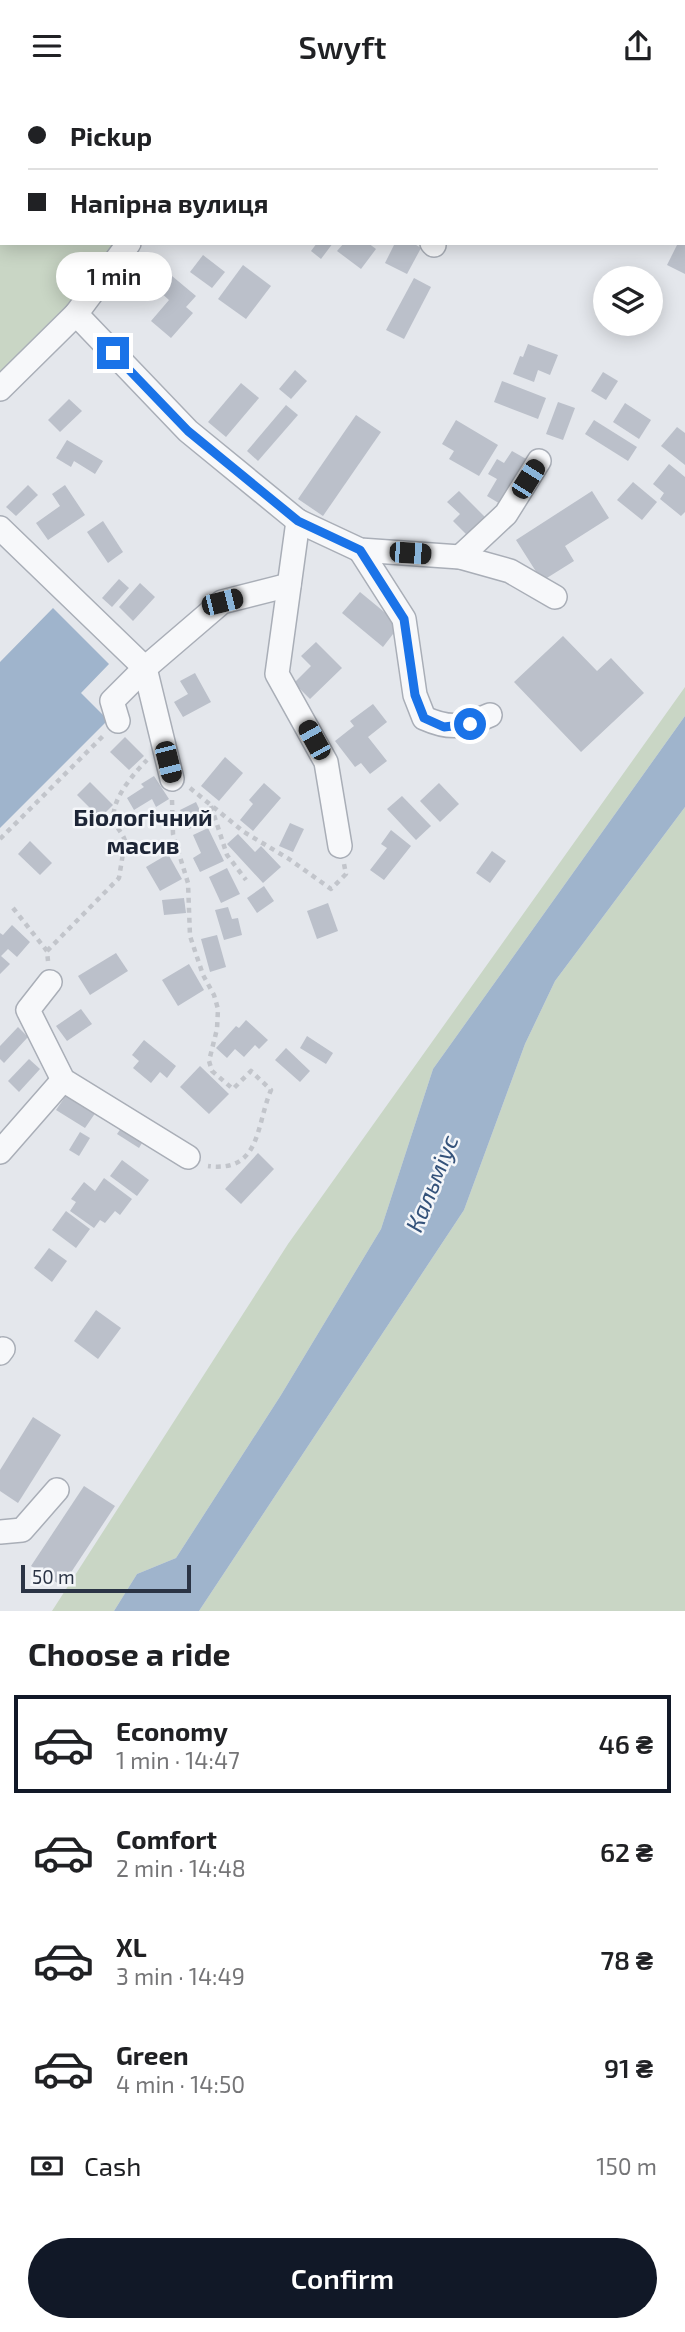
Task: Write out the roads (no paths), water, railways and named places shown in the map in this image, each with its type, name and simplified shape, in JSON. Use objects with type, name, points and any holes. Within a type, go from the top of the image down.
[{"type":"street","points":[[0,389],[76,314],[128,245]]},
{"type":"street","points":[[76,314],[188,431],[298,521],[360,550],[460,557],[510,571],[555,597]]},
{"type":"street","points":[[460,557],[506,514],[538,461]]},
{"type":"street","points":[[298,521],[277,674],[326,762],[340,846]]},
{"type":"street","points":[[0,528],[145,668],[172,779]]},
{"type":"street","points":[[360,550],[404,619],[415,695],[424,718],[444,727],[470,724],[490,715]]},
{"type":"street","points":[[118,721],[112,701],[145,668],[222,602],[289,585]]},
{"type":"street","points":[[50,982],[28,1010],[63,1080],[188,1157]]},
{"type":"street","points":[[0,1152],[63,1080]]},
{"type":"street","points":[[0,1532],[22,1530],[57,1490]]},
{"type":"water","points":[[53,608],[109,664],[81,693],[108,720],[0,828],[0,662]]},
{"type":"water","name":"Кальміус","points":[[685,716],[685,807],[555,981],[525,1044],[464,1210],[199,1611],[114,1611],[137,1574],[176,1558],[281,1395],[381,1229],[433,1069]]},
{"type":"district","name":"Біологічний масив","points":[[143,830]]}]
